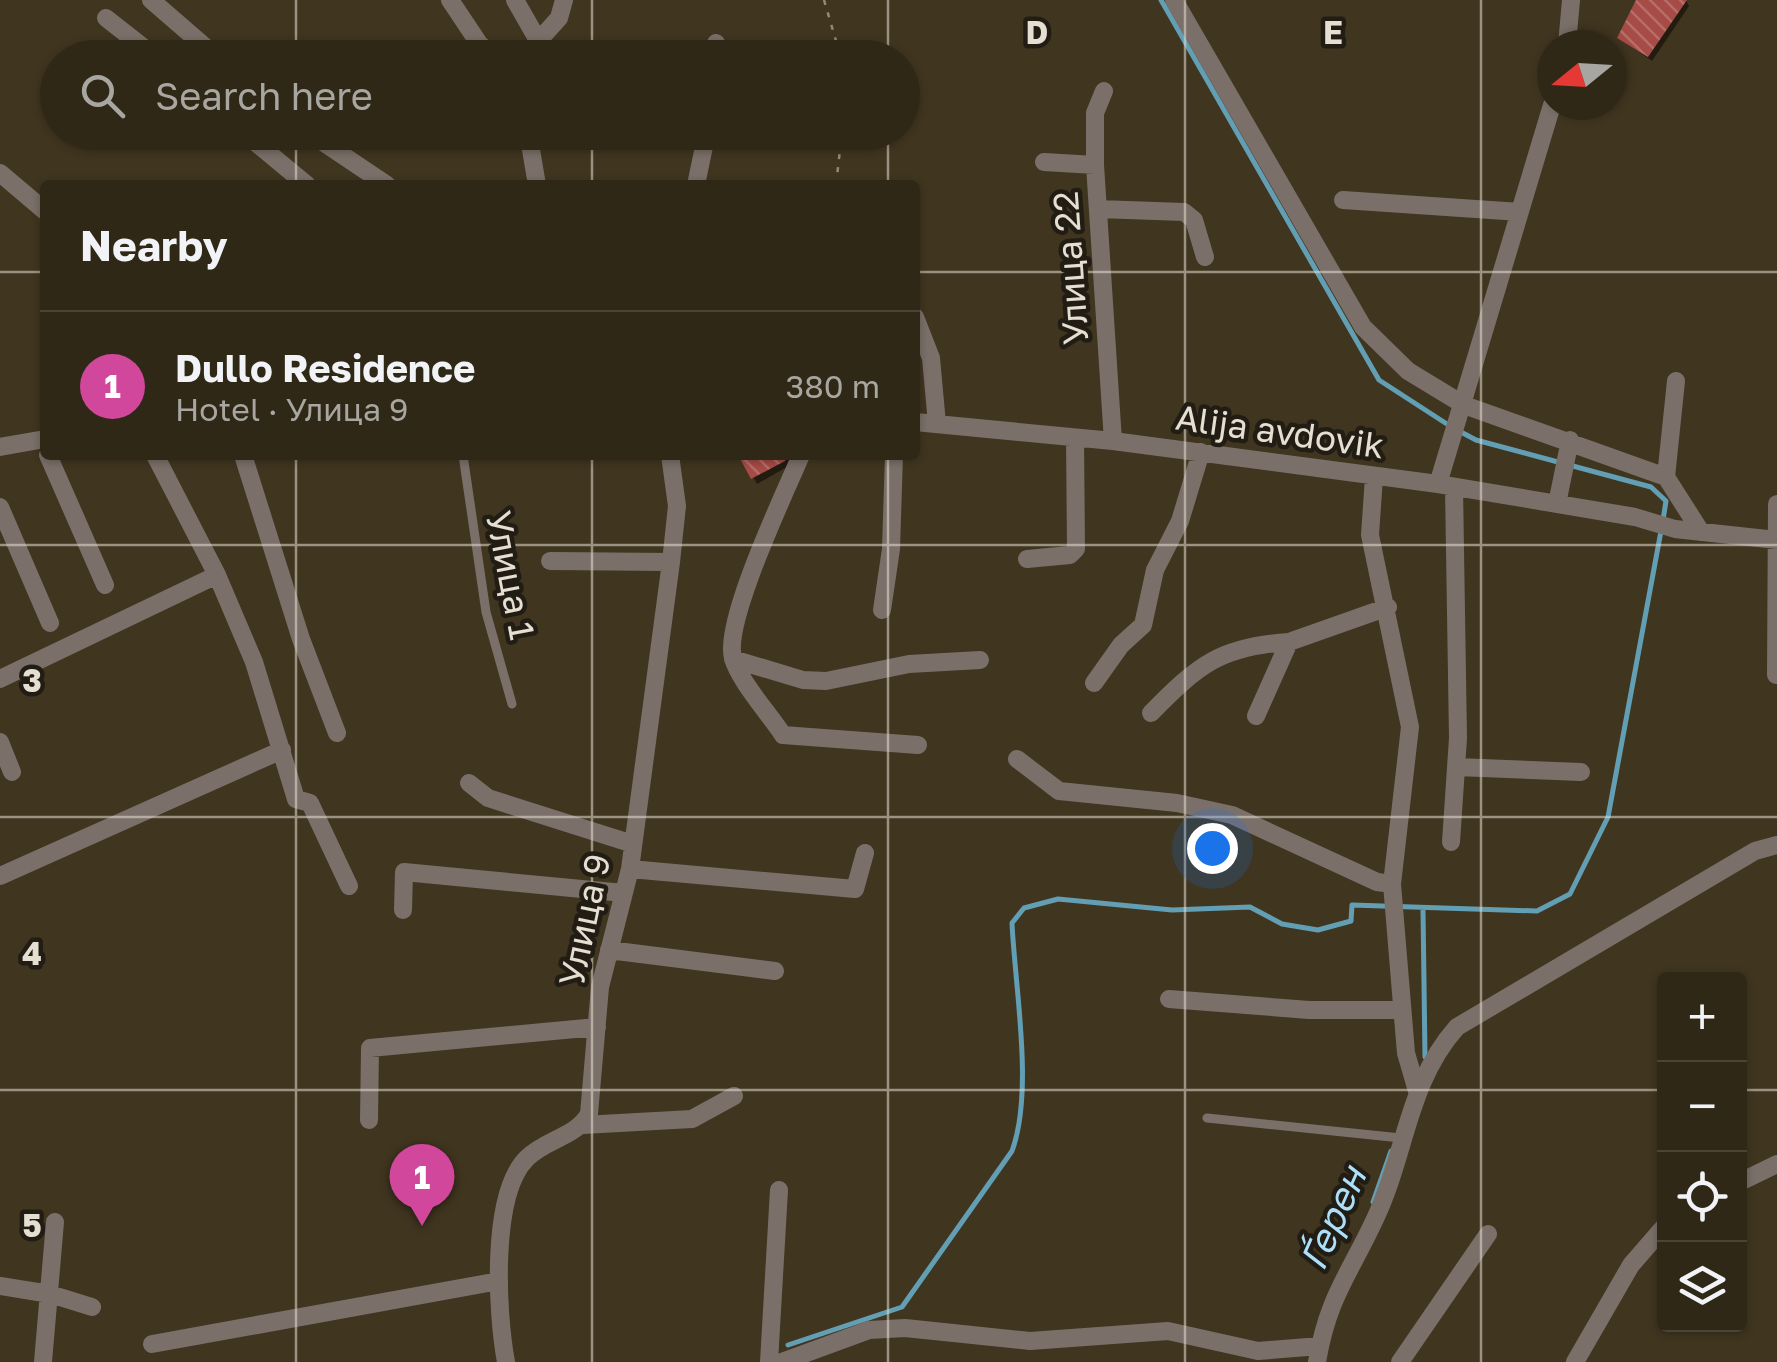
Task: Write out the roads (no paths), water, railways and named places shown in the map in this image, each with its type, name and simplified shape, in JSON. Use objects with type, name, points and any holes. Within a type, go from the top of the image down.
[{"type":"street","points":[[151,0],[197,40]]},
{"type":"street","points":[[450,0],[477,40]]},
{"type":"street","points":[[516,0],[538,40]]},
{"type":"street","points":[[541,40],[559,18],[564,0]]},
{"type":"street","points":[[1174,0],[1363,327],[1408,371],[1461,412],[1666,476]]},
{"type":"street","points":[[1568,30],[1570,0]]},
{"type":"street","points":[[106,18],[134,40]]},
{"type":"street","name":"Улица 22","points":[[1104,91],[1095,113],[1095,165],[1113,442]]},
{"type":"street","points":[[1452,842],[1457,767],[1446,485],[1450,449],[1548,120]]},
{"type":"street","points":[[265,150],[302,180]]},
{"type":"street","points":[[335,150],[380,180]]},
{"type":"street","points":[[531,150],[537,180]]},
{"type":"street","points":[[697,180],[703,150]]},
{"type":"street","points":[[1044,162],[1095,165]]},
{"type":"street","points":[[0,173],[40,207]]},
{"type":"street","points":[[1343,200],[1520,212]]},
{"type":"street","points":[[1098,209],[1184,212],[1194,220],[1205,257]]},
{"type":"street","points":[[920,331],[930,358],[937,424]]},
{"type":"street","points":[[1676,381],[1666,476],[1701,532],[1775,540]]},
{"type":"street","name":"Alija avdovik","points":[[920,422],[1201,452],[1446,485],[1635,516],[1675,529],[1701,532]]},
{"type":"street","points":[[1026,559],[1070,555],[1076,549],[1075,438]]},
{"type":"street","points":[[1556,504],[1569,444]]},
{"type":"street","points":[[0,448],[40,446]]},
{"type":"street","points":[[1094,683],[1121,645],[1142,625],[1155,570],[1180,521],[1201,452]]},
{"type":"street","points":[[51,460],[105,585]]},
{"type":"street","points":[[158,460],[217,575],[254,662],[296,799],[310,803],[349,886]]},
{"type":"street","points":[[246,460],[302,639],[337,733]]},
{"type":"street","name":"Улица 9","points":[[583,1125],[590,1114],[596,1027],[609,950],[630,869],[671,562],[678,506],[671,460]]},
{"type":"street","points":[[799,460],[752,572],[732,640],[732,659],[782,735],[918,745]]},
{"type":"street","points":[[882,610],[891,549],[894,460]]},
{"type":"street","points":[[1374,477],[1368,521],[1410,727],[1392,891],[1401,1010],[1416,1091]]},
{"type":"street","points":[[1776,675],[1777,504]]},
{"type":"street","points":[[0,506],[50,623]]},
{"type":"street","points":[[550,561],[671,562]]},
{"type":"street","points":[[0,679],[217,575]]},
{"type":"street","points":[[1151,713],[1189,674],[1223,653],[1244,645],[1289,642],[1388,607]]},
{"type":"street","points":[[1256,716],[1289,642]]},
{"type":"street","points":[[732,659],[803,680],[826,682],[909,664],[980,660]]},
{"type":"street","points":[[0,742],[12,772]]},
{"type":"street","points":[[0,876],[282,750]]},
{"type":"street","points":[[1017,759],[1059,791],[1177,803],[1232,815],[1392,891]]},
{"type":"street","points":[[1457,767],[1581,772]]},
{"type":"street","points":[[469,783],[488,798],[633,844]]},
{"type":"street","points":[[782,1362],[869,1330],[904,1328],[1030,1341],[1168,1332],[1258,1351],[1296,1348],[1318,1354],[1328,1310],[1377,1216],[1416,1091],[1429,1064],[1457,1028],[1755,852],[1777,845]]},
{"type":"street","points":[[630,869],[855,889],[865,853]]},
{"type":"street","points":[[403,910],[404,872],[624,894]]},
{"type":"street","points":[[609,950],[775,970]]},
{"type":"street","points":[[1168,999],[1325,1010],[1401,1010]]},
{"type":"street","points":[[370,1120],[370,1048],[596,1027]]},
{"type":"street","points":[[506,1362],[500,1281],[502,1228],[519,1168],[545,1144],[583,1125],[681,1121],[734,1096]]},
{"type":"street","points":[[1747,1179],[1777,1164]]},
{"type":"street","points":[[769,1362],[779,1190]]},
{"type":"street","points":[[44,1362],[55,1222]]},
{"type":"street","points":[[1400,1362],[1488,1234]]},
{"type":"street","points":[[1575,1362],[1632,1265],[1657,1235]]},
{"type":"street","points":[[152,1344],[500,1281]]},
{"type":"street","points":[[0,1286],[50,1294],[92,1307]]},
{"type":"lane","name":"Улица 1","points":[[463,460],[486,612],[512,704]]},
{"type":"lane","points":[[1207,1118],[1402,1138]]},
{"type":"waterway","points":[[1161,0],[1379,380],[1450,426]]},
{"type":"waterway","points":[[1459,431],[1476,440],[1651,487],[1666,501],[1663,520]]},
{"type":"waterway","points":[[788,1345],[902,1307],[1012,1151],[1022,1099],[1012,923],[1024,908],[1058,899],[1172,910],[1250,907],[1282,924],[1318,930],[1351,921],[1352,905],[1537,911],[1570,894],[1608,817],[1661,531]]},
{"type":"waterway","points":[[1423,910],[1425,1057]]},
{"type":"waterway","name":"Ѓерен","points":[[1373,1202],[1391,1151]]},
{"type":"place","name":"Dullo Residence","points":[[422,1226]]}]
